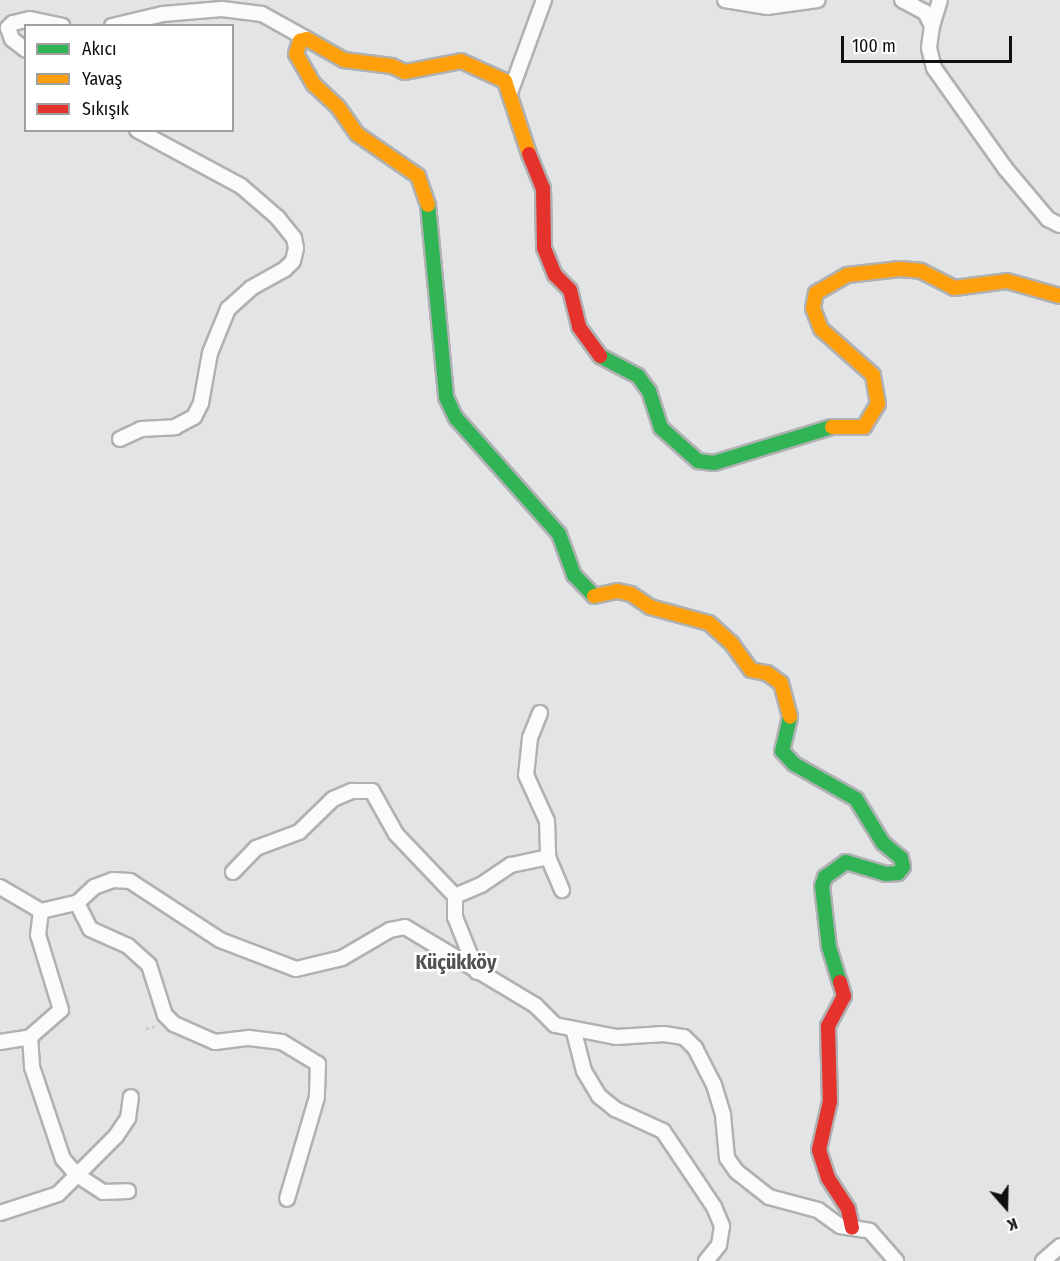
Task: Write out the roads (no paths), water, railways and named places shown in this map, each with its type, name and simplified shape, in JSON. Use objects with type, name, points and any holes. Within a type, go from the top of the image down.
[{"type":"street","points":[[511,90],[544,0]]},
{"type":"street","points":[[725,0],[732,4],[767,7],[818,0]]},
{"type":"street","points":[[902,0],[925,12],[932,26]]},
{"type":"street","points":[[940,0],[932,26],[929,48],[934,68],[1005,168],[1048,219],[1060,225]]},
{"type":"street","points":[[120,24],[163,14],[222,9],[262,14],[344,60],[392,66],[405,72],[461,61],[491,72],[511,90],[528,153],[543,188],[544,248],[555,275],[570,290],[579,327],[595,354],[638,376],[649,390],[661,428],[698,461],[714,463],[757,452],[823,427],[864,427],[878,404],[873,375],[821,329],[813,308],[816,292],[847,275],[900,268],[921,271],[954,288],[1007,281],[1060,296]]},
{"type":"street","points":[[24,48],[12,39],[8,28],[13,23],[30,19],[53,24]]},
{"type":"street","points":[[307,39],[300,41],[296,54],[314,85],[338,107],[357,134],[418,176],[426,192],[440,361],[446,397],[456,418],[559,534],[574,575],[594,596],[617,591],[631,594],[650,607],[708,623],[732,644],[751,670],[766,673],[781,683],[790,718],[782,751],[794,764],[856,799],[883,843],[901,858],[903,867],[898,873],[886,874],[846,862],[825,877],[822,886],[829,947],[844,996],[828,1026],[831,1101],[819,1150],[828,1178],[848,1209],[852,1228]]},
{"type":"street","points":[[120,439],[141,429],[174,427],[194,417],[201,403],[210,353],[228,309],[251,288],[293,261],[296,248],[294,238],[278,218],[241,186],[141,132]]},
{"type":"street","points":[[540,713],[530,738],[526,775],[547,821],[548,857],[562,890]]},
{"type":"street","points":[[233,872],[256,848],[299,832],[333,799],[364,789],[372,791],[396,834],[455,896],[455,917],[477,972]]},
{"type":"street","points":[[455,896],[481,885],[511,865],[548,857]]},
{"type":"street","points":[[0,887],[41,911],[76,903],[94,887],[113,880],[130,881],[220,940],[296,969],[342,958],[390,930],[405,927],[535,1005],[555,1025],[574,1032],[617,1038],[664,1034],[684,1037],[695,1048],[714,1086],[723,1115],[727,1158],[736,1171],[769,1197],[818,1210],[840,1226],[870,1231],[896,1261]]},
{"type":"street","points":[[76,903],[90,929],[128,946],[149,965],[165,1023],[215,1042],[249,1038],[282,1042],[318,1064],[317,1097],[287,1199]]},
{"type":"street","points":[[0,1042],[30,1037],[61,1011],[38,935],[41,911]]},
{"type":"street","points":[[574,1032],[584,1071],[599,1096],[615,1109],[663,1131],[714,1207],[723,1226],[719,1245],[706,1261]]},
{"type":"street","points":[[30,1037],[32,1066],[50,1129],[63,1159],[76,1175],[103,1192],[128,1191]]},
{"type":"street","points":[[0,1213],[58,1194],[117,1136],[128,1118],[131,1097]]},
{"type":"street","points":[[1043,1261],[1060,1246]]},
{"type":"district","name":"Küçükköy","points":[[456,962]]}]
